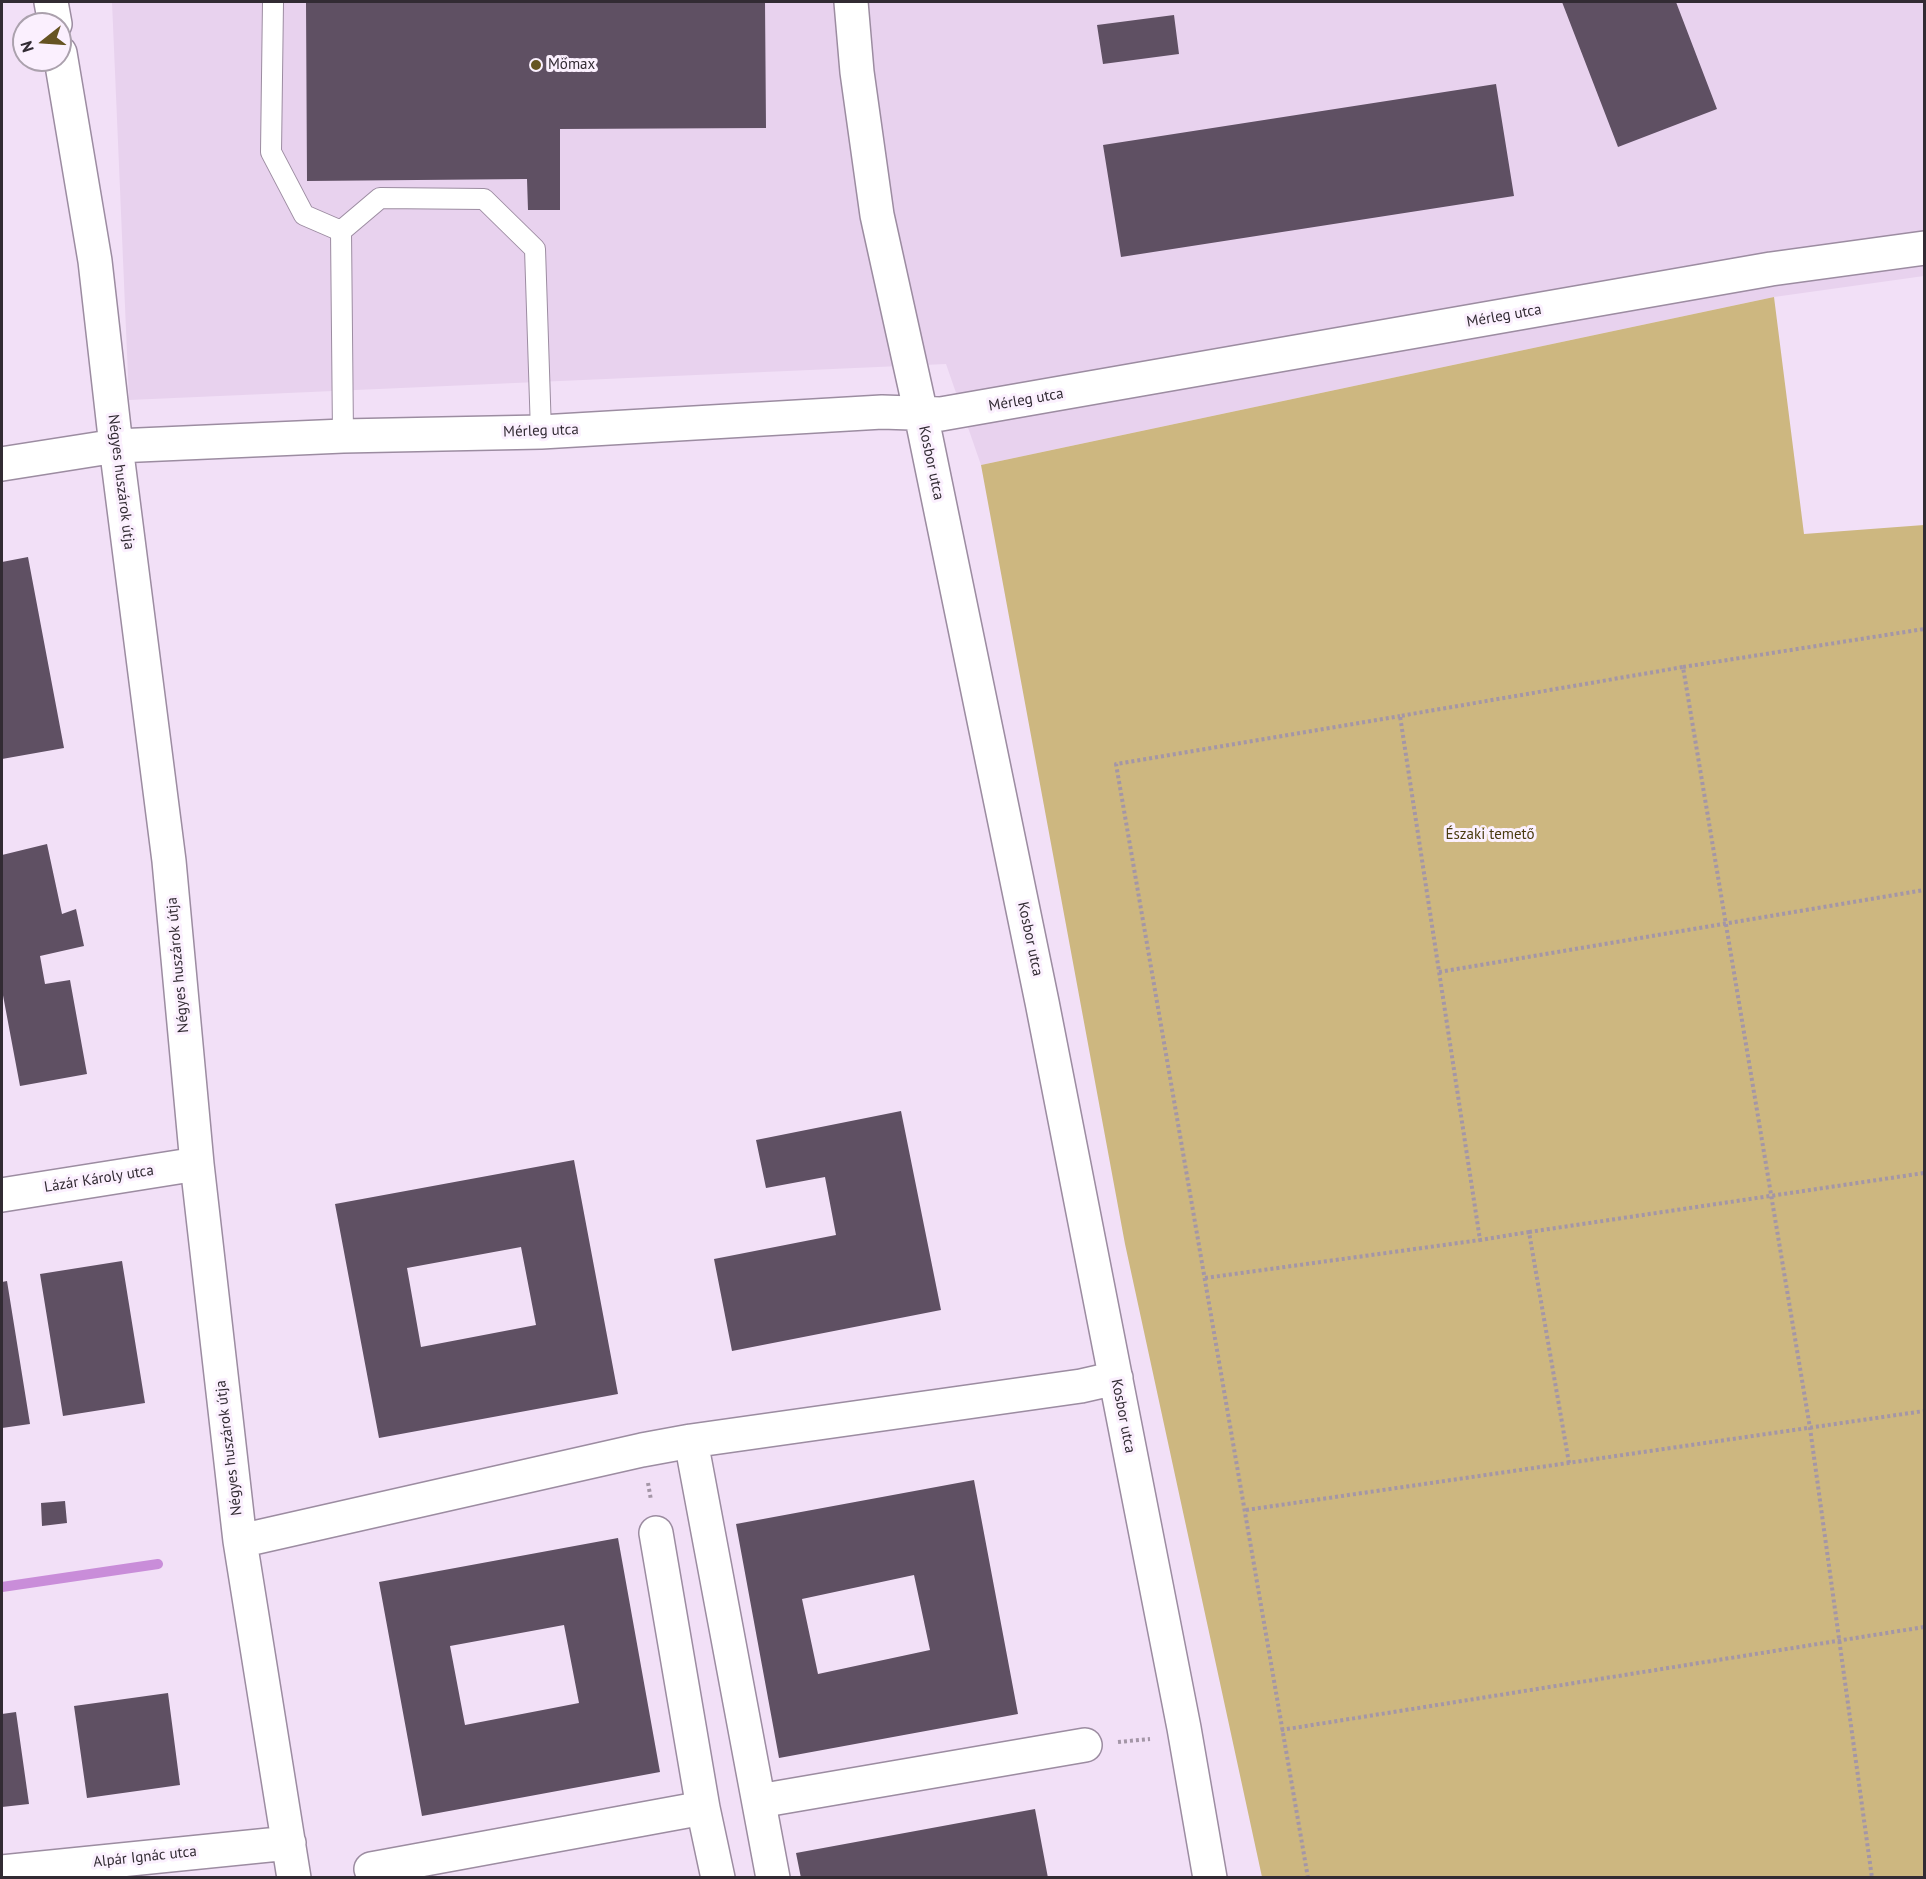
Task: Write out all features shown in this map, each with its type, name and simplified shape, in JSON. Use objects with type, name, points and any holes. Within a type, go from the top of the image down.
[{"type":"street","name":"Kosbor utca","points":[[851,2],[857,72],[877,215],[921,414],[1042,1002],[1184,1728],[1210,1878]]},
{"type":"street","name":"Négyes huszárok útja","points":[[63,72],[95,261],[116,446],[169,861],[197,1164],[240,1541],[294,1878]]},
{"type":"street","name":"Mérleg utca","points":[[2,464],[116,446],[343,436],[541,432],[861,413],[941,414],[980,409],[1772,268],[1924,248]]},
{"type":"street","name":"Lázár Károly utca","points":[[2,1195],[197,1164]]},
{"type":"street","points":[[240,1541],[642,1450],[691,1441],[1081,1386],[1116,1377]]},
{"type":"street","points":[[691,1441],[773,1878]]},
{"type":"street","points":[[656,1533],[703,1808],[718,1878]]},
{"type":"street","points":[[759,1801],[1085,1745]]},
{"type":"street","points":[[371,1869],[703,1808]]},
{"type":"street","name":"Alpár Ignác utca","points":[[5,1873],[289,1843]]},
{"type":"lane","points":[[273,2],[271,152],[304,215],[341,231]]},
{"type":"lane","points":[[341,231],[380,198],[484,199],[535,249],[541,432]]},
{"type":"lane","points":[[341,231],[343,436]]},
{"type":"path","points":[[1308,1878],[1116,764],[1683,667],[1924,629]]},
{"type":"path","points":[[1683,667],[1810,1428],[1872,1878]]},
{"type":"path","points":[[1400,716],[1480,1240]]},
{"type":"path","points":[[1439,972],[1924,890]]},
{"type":"path","points":[[1205,1278],[1480,1240],[1924,1173]]},
{"type":"path","points":[[1528,1232],[1569,1463]]},
{"type":"path","points":[[1246,1510],[1924,1411]]},
{"type":"path","points":[[642,1450],[656,1533]]},
{"type":"path","points":[[1281,1730],[1924,1627]]},
{"type":"shaded area","points":[[112,2],[1924,2],[1924,276],[1774,297],[981,465],[946,364],[129,400]]},
{"type":"green space","name":"Északi temető","points":[[1774,297],[1804,534],[1924,525],[1924,1877],[1262,1877],[1125,1244],[981,465]]},
{"type":"building","name":"Mömax","points":[[306,2],[765,2],[766,128],[560,129],[560,210],[528,210],[527,179],[307,181]]},
{"type":"building","points":[[1562,2],[1676,2],[1717,109],[1618,147]]},
{"type":"building","points":[[1174,15],[1179,54],[1103,64],[1097,25]]},
{"type":"building","points":[[1496,84],[1514,196],[1121,257],[1103,145]]},
{"type":"building","points":[[28,557],[64,748],[2,759],[2,562]]},
{"type":"building","points":[[47,844],[62,914],[76,909],[84,946],[40,956],[45,984],[70,980],[87,1074],[20,1086],[2,990],[2,855]]},
{"type":"building","points":[[901,1111],[941,1310],[732,1351],[714,1259],[836,1235],[825,1177],[766,1188],[756,1140]]},
{"type":"building","points":[[574,1160],[618,1394],[379,1438],[335,1204]],"holes":[[[521,1247],[536,1325],[421,1347],[407,1268]]]},
{"type":"building","points":[[122,1261],[145,1403],[63,1416],[40,1274]]},
{"type":"building","points":[[7,1281],[30,1424],[2,1428],[2,1282]]},
{"type":"building","points":[[974,1480],[1018,1714],[779,1758],[736,1524]],"holes":[[[914,1575],[930,1650],[818,1674],[802,1599]]]},
{"type":"building","points":[[65,1501],[67,1523],[42,1526],[41,1503]]},
{"type":"building","points":[[618,1538],[660,1772],[422,1816],[379,1582]],"holes":[[[564,1625],[579,1703],[465,1725],[450,1646]]]},
{"type":"building","points":[[168,1693],[180,1785],[87,1798],[74,1706]]},
{"type":"building","points":[[16,1712],[29,1804],[2,1807],[2,1714]]},
{"type":"building","points":[[1035,1809],[1048,1878],[801,1878],[796,1853]]},
{"type":"waterway","points":[[2,1587],[158,1564]]},
{"type":"place","name":"Mömax","points":[[536,65]]}]
